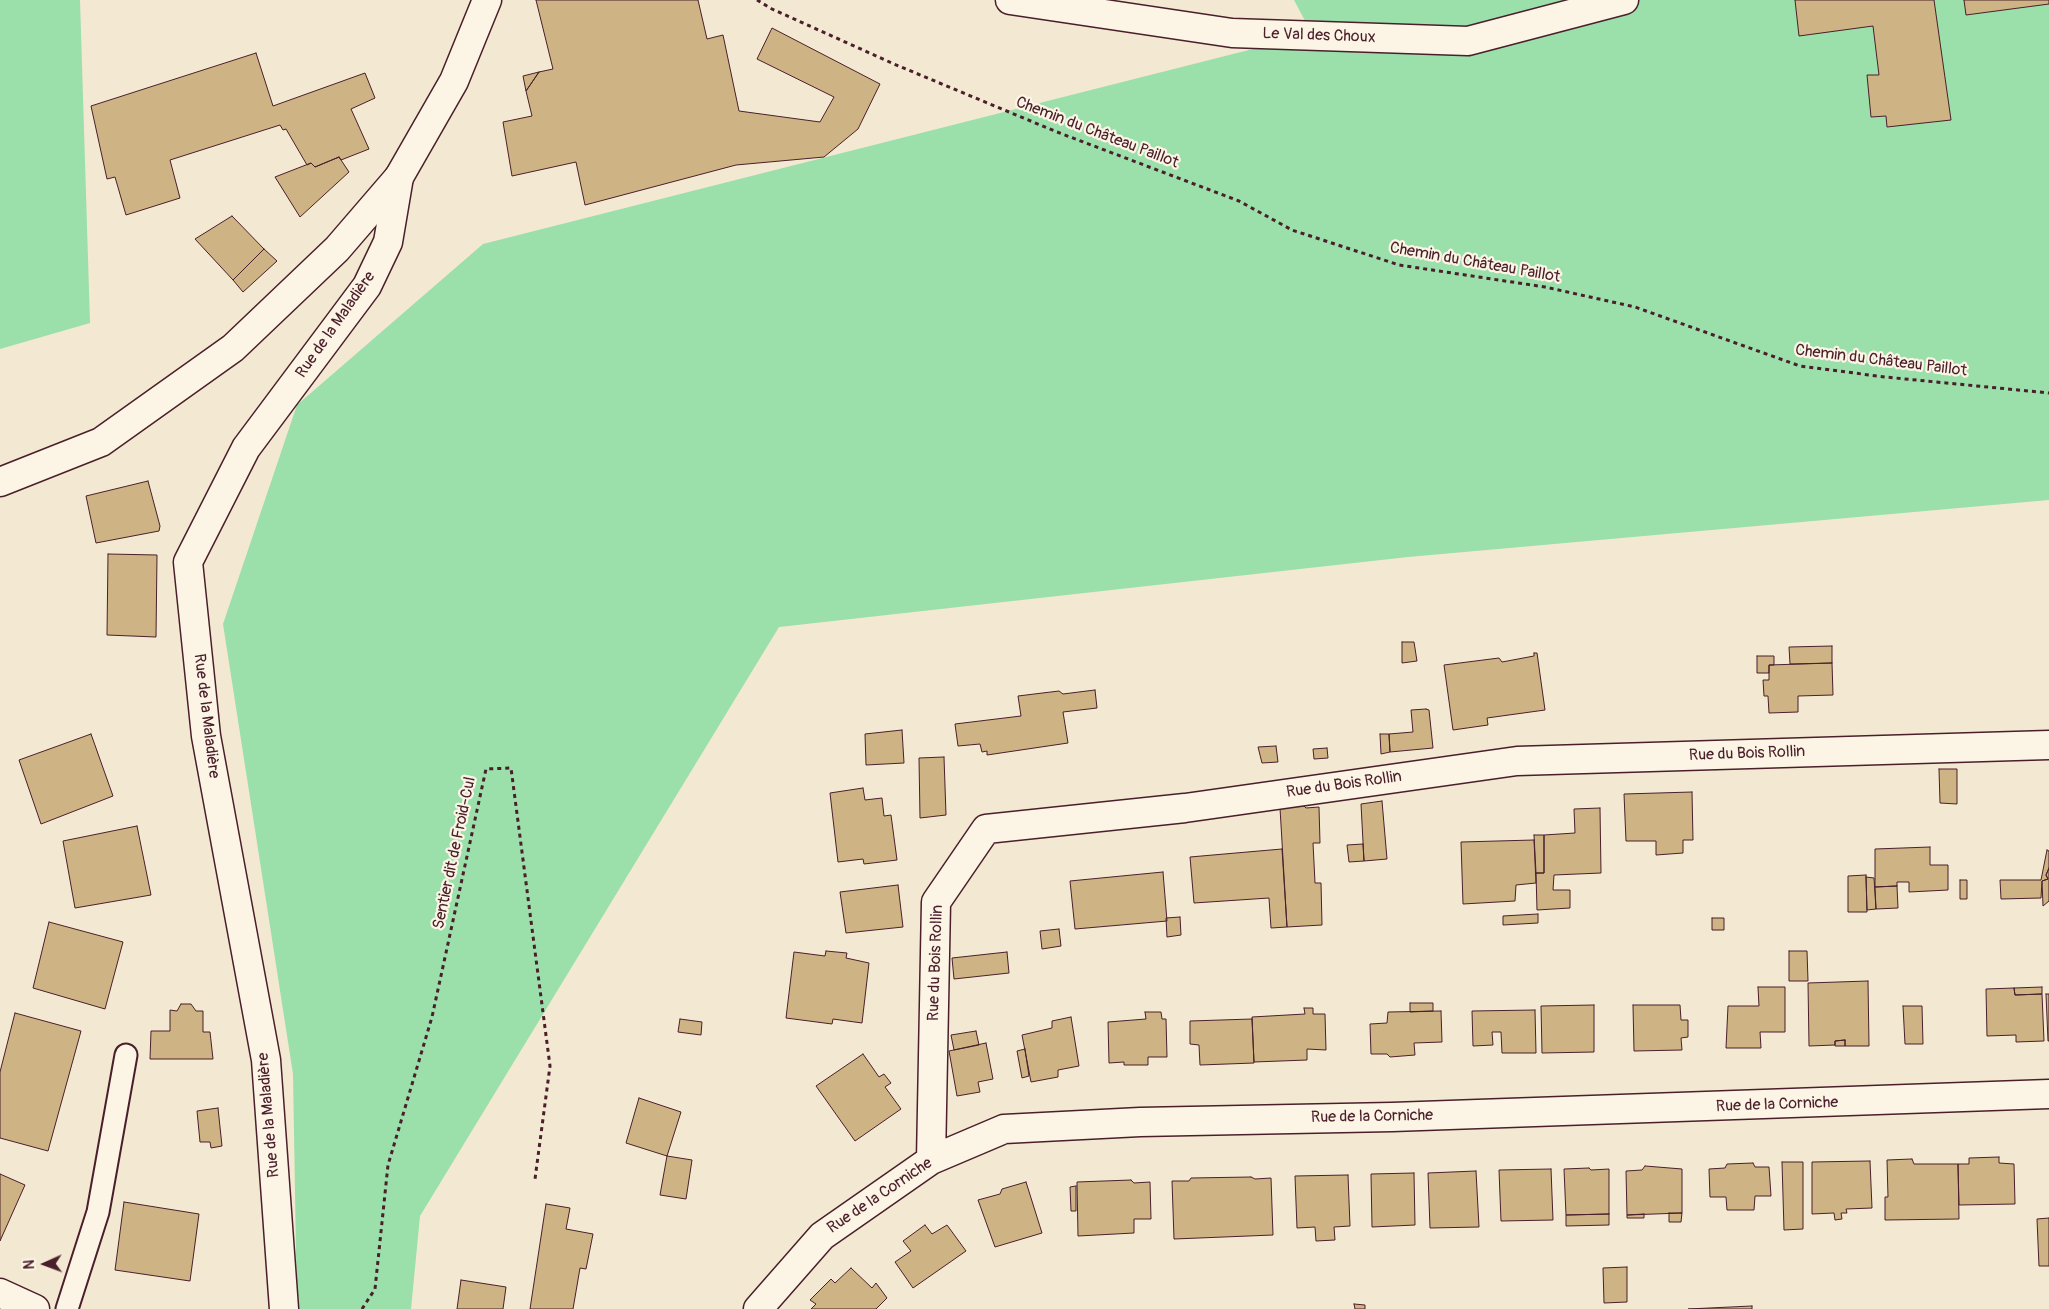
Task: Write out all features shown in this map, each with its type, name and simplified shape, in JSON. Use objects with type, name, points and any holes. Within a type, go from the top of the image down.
[{"type":"street","points":[[0,482],[101,442],[233,348],[336,249],[399,177],[454,81],[487,0]]},
{"type":"street","name":"Le Val des Choux","points":[[1010,0],[1232,33],[1468,41],[1624,0]]},
{"type":"street","name":"Rue de la Maladière","points":[[284,1309],[266,1060],[206,736],[188,562],[246,448],[367,286],[388,242],[399,177]]},
{"type":"street","name":"Rue du Bois Rollin","points":[[931,1160],[936,902],[986,829],[1185,808],[1517,761],[2049,745]]},
{"type":"street","name":"Rue de la Corniche","points":[[758,1309],[822,1236],[931,1160],[1004,1129],[1140,1122],[1402,1117],[2049,1094]]},
{"type":"lane","points":[[67,1309],[98,1212],[126,1056]]},
{"type":"path","name":"Chemin du Château Paillot","points":[[757,0],[772,9],[894,64],[1048,129],[1239,201],[1292,230],[1399,265],[1544,287],[1635,307],[1800,366],[1885,377],[2049,393]]},
{"type":"path","name":"Sentier dit de Froid-Cul","points":[[362,1309],[375,1290],[388,1165],[432,1017],[486,770],[511,768],[548,1047],[550,1066],[534,1180]]},
{"type":"green space","points":[[0,0],[80,0],[90,323],[0,349]]},
{"type":"green space","points":[[1294,0],[2049,0],[2049,500],[1408,557],[779,627],[420,1216],[411,1309],[297,1309],[293,1074],[223,624],[297,405],[483,244],[1312,34]]},
{"type":"building","points":[[536,0],[698,0],[707,39],[723,35],[739,111],[820,122],[834,97],[757,59],[772,28],[880,84],[858,129],[824,157],[736,165],[585,205],[576,162],[512,176],[503,122],[532,116],[526,91],[539,72],[553,69]]},
{"type":"building","points":[[1795,0],[1934,0],[1951,120],[1887,127],[1886,116],[1871,117],[1867,75],[1879,75],[1873,26],[1799,36]]},
{"type":"building","points":[[1964,0],[2049,0],[2049,4],[1966,15]]},
{"type":"building","points":[[256,53],[273,106],[365,73],[375,98],[351,109],[369,149],[341,160],[339,157],[315,167],[311,163],[307,165],[286,129],[283,130],[280,125],[170,160],[180,198],[126,215],[115,177],[107,179],[91,106]]},
{"type":"building","points":[[539,72],[526,91],[523,76]]},
{"type":"building","points":[[339,157],[349,172],[300,217],[275,177],[311,163],[315,167]]},
{"type":"building","points":[[232,216],[264,249],[233,280],[195,239]]},
{"type":"building","points":[[264,249],[277,261],[243,292],[233,280]]},
{"type":"building","points":[[148,481],[160,526],[159,531],[96,543],[86,496]]},
{"type":"building","points":[[108,554],[157,555],[156,637],[107,635]]},
{"type":"building","points":[[1402,642],[1414,642],[1417,661],[1402,663]]},
{"type":"building","points":[[1832,646],[1832,663],[1790,664],[1789,647]]},
{"type":"building","points":[[1534,653],[1537,653],[1545,710],[1487,718],[1488,725],[1453,730],[1444,665],[1499,658],[1502,662],[1534,656]]},
{"type":"building","points":[[1757,656],[1774,656],[1774,665],[1769,665],[1769,673],[1757,673]]},
{"type":"building","points":[[1832,663],[1833,695],[1798,696],[1798,712],[1769,713],[1768,696],[1764,696],[1763,680],[1769,680],[1769,665]]},
{"type":"building","points":[[1095,690],[1097,708],[1063,712],[1068,743],[987,755],[987,751],[982,752],[980,744],[958,746],[955,724],[1021,716],[1018,696],[1059,691],[1063,694]]},
{"type":"building","points":[[1411,710],[1429,710],[1433,748],[1390,752],[1389,734],[1413,732]]},
{"type":"building","points":[[902,730],[904,763],[866,765],[865,734]]},
{"type":"building","points":[[91,734],[113,796],[41,824],[19,760]]},
{"type":"building","points":[[1380,734],[1389,734],[1390,752],[1381,754]]},
{"type":"building","points":[[1276,746],[1278,762],[1262,763],[1258,747]]},
{"type":"building","points":[[1327,748],[1328,758],[1314,759],[1313,749]]},
{"type":"building","points":[[944,757],[946,815],[920,818],[919,758]]},
{"type":"building","points":[[1939,769],[1957,769],[1957,804],[1940,803]]},
{"type":"building","points":[[863,788],[865,800],[882,798],[884,816],[891,815],[897,860],[864,864],[863,859],[838,862],[830,793]]},
{"type":"building","points":[[1692,792],[1693,840],[1683,840],[1683,853],[1656,855],[1656,841],[1626,841],[1624,794]]},
{"type":"building","points":[[1382,801],[1387,859],[1364,861],[1361,804]]},
{"type":"building","points":[[1304,806],[1306,808],[1319,807],[1320,843],[1313,843],[1315,883],[1321,883],[1322,925],[1287,927],[1280,808]]},
{"type":"building","points":[[1600,808],[1601,873],[1554,875],[1553,890],[1570,890],[1570,908],[1537,910],[1536,873],[1544,873],[1544,835],[1575,833],[1574,809]]},
{"type":"building","points":[[137,826],[151,895],[75,908],[63,841]]},
{"type":"building","points":[[1534,835],[1544,835],[1544,873],[1536,873]]},
{"type":"building","points":[[1534,840],[1536,883],[1516,885],[1515,901],[1463,904],[1461,842]]},
{"type":"building","points":[[1363,844],[1364,861],[1349,862],[1347,845]]},
{"type":"building","points":[[1930,847],[1930,865],[1948,865],[1948,890],[1909,892],[1909,882],[1897,882],[1897,886],[1875,887],[1875,849]]},
{"type":"building","points":[[1282,849],[1287,927],[1271,928],[1269,898],[1194,903],[1190,857]]},
{"type":"building","points":[[2047,850],[2049,851],[2049,868],[2046,875],[2048,879],[2042,881],[2041,898],[2001,899],[2000,880],[2041,880]]},
{"type":"building","points":[[2049,868],[2049,901],[2043,906],[2042,881],[2048,879],[2046,875]]},
{"type":"building","points":[[1163,872],[1167,921],[1075,929],[1070,881]]},
{"type":"building","points":[[1866,875],[1867,912],[1848,912],[1848,876]]},
{"type":"building","points":[[1866,877],[1874,878],[1876,909],[1867,910]]},
{"type":"building","points":[[1960,880],[1967,880],[1967,899],[1960,899]]},
{"type":"building","points":[[898,885],[903,927],[846,933],[840,892]]},
{"type":"building","points":[[1897,886],[1898,908],[1876,909],[1875,887]]},
{"type":"building","points":[[1538,914],[1538,923],[1503,925],[1503,916]]},
{"type":"building","points":[[1180,917],[1181,935],[1167,937],[1166,918]]},
{"type":"building","points":[[1712,918],[1724,918],[1724,930],[1712,930]]},
{"type":"building","points":[[49,922],[123,942],[105,1009],[33,988]]},
{"type":"building","points":[[1059,929],[1061,946],[1042,949],[1040,931]]},
{"type":"building","points":[[826,951],[847,953],[846,958],[869,963],[862,1023],[833,1019],[832,1024],[786,1018],[794,952],[825,956]]},
{"type":"building","points":[[1789,951],[1807,951],[1808,981],[1789,981]]},
{"type":"building","points":[[1007,952],[1009,973],[954,979],[952,958]]},
{"type":"building","points":[[1868,981],[1869,1046],[1845,1046],[1845,1040],[1835,1041],[1835,1045],[1809,1046],[1808,983]]},
{"type":"building","points":[[1758,987],[1785,987],[1785,1032],[1760,1032],[1761,1048],[1726,1048],[1728,1006],[1759,1006]]},
{"type":"building","points":[[2042,987],[2042,994],[2015,995],[2014,988]]},
{"type":"building","points":[[2014,988],[2015,995],[2042,994],[2044,1041],[2016,1042],[2016,1035],[1987,1036],[1986,989]]},
{"type":"building","points":[[2046,994],[2049,994],[2049,1041],[2048,1041]]},
{"type":"building","points":[[1410,1003],[1433,1003],[1433,1011],[1410,1012]]},
{"type":"building","points":[[181,1004],[191,1004],[196,1011],[203,1011],[203,1032],[210,1032],[213,1059],[150,1059],[151,1031],[170,1031],[170,1010],[177,1011]]},
{"type":"building","points":[[1594,1005],[1594,1052],[1542,1053],[1541,1006]]},
{"type":"building","points":[[1633,1005],[1680,1005],[1681,1020],[1688,1020],[1688,1037],[1681,1038],[1682,1050],[1634,1051]]},
{"type":"building","points":[[1903,1006],[1922,1006],[1923,1044],[1905,1044]]},
{"type":"building","points":[[1304,1008],[1313,1008],[1313,1014],[1325,1014],[1326,1050],[1307,1049],[1307,1060],[1254,1062],[1252,1017],[1305,1014]]},
{"type":"building","points":[[1535,1010],[1536,1053],[1502,1053],[1501,1032],[1492,1032],[1493,1045],[1473,1046],[1472,1011]]},
{"type":"building","points":[[1441,1011],[1442,1042],[1414,1043],[1415,1055],[1390,1057],[1387,1054],[1371,1054],[1370,1024],[1387,1023],[1388,1012]]},
{"type":"building","points":[[1145,1012],[1161,1012],[1162,1019],[1166,1019],[1167,1057],[1148,1057],[1148,1065],[1124,1065],[1124,1062],[1109,1063],[1108,1022],[1146,1019]]},
{"type":"building","points":[[15,1013],[81,1031],[48,1151],[0,1138],[0,1072]]},
{"type":"building","points":[[1071,1017],[1079,1066],[1058,1070],[1058,1077],[1031,1082],[1022,1035],[1052,1028],[1052,1021]]},
{"type":"building","points":[[680,1019],[702,1022],[701,1035],[678,1032]]},
{"type":"building","points":[[1252,1019],[1254,1063],[1200,1065],[1199,1045],[1190,1044],[1190,1021]]},
{"type":"building","points":[[976,1031],[979,1045],[954,1050],[951,1035]]},
{"type":"building","points":[[1845,1040],[1845,1046],[1835,1046],[1835,1041]]},
{"type":"building","points":[[986,1043],[993,1079],[978,1082],[980,1092],[957,1096],[949,1051]]},
{"type":"building","points":[[1025,1049],[1029,1076],[1022,1078],[1017,1051]]},
{"type":"building","points":[[863,1054],[879,1077],[884,1074],[891,1083],[885,1087],[901,1109],[855,1141],[816,1086]]},
{"type":"building","points":[[639,1098],[681,1112],[667,1156],[626,1143]]},
{"type":"building","points":[[218,1108],[222,1146],[211,1148],[210,1142],[200,1142],[197,1111]]},
{"type":"building","points":[[667,1156],[692,1160],[686,1199],[660,1195]]},
{"type":"building","points":[[1999,1157],[1999,1163],[2014,1164],[2015,1204],[1959,1205],[1958,1164],[1969,1164],[1969,1158]]},
{"type":"building","points":[[1912,1159],[1914,1164],[1958,1164],[1959,1219],[1885,1220],[1885,1197],[1888,1197],[1887,1160]]},
{"type":"building","points":[[1870,1161],[1872,1208],[1846,1209],[1847,1213],[1841,1213],[1842,1219],[1835,1220],[1834,1213],[1812,1214],[1812,1162]]},
{"type":"building","points":[[1782,1162],[1803,1162],[1803,1229],[1784,1230]]},
{"type":"building","points":[[1753,1163],[1755,1167],[1769,1167],[1771,1196],[1755,1196],[1754,1210],[1727,1210],[1726,1197],[1710,1197],[1709,1169],[1725,1168],[1727,1164]]},
{"type":"building","points":[[1645,1166],[1682,1169],[1682,1213],[1627,1215],[1626,1171],[1642,1170]]},
{"type":"building","points":[[1589,1168],[1591,1170],[1609,1169],[1609,1214],[1566,1215],[1564,1169]]},
{"type":"building","points":[[1551,1169],[1553,1220],[1501,1221],[1499,1170]]},
{"type":"building","points":[[1476,1171],[1479,1227],[1430,1228],[1428,1173]]},
{"type":"building","points":[[1414,1173],[1415,1225],[1372,1227],[1371,1174]]},
{"type":"building","points":[[0,1174],[25,1185],[0,1241]]},
{"type":"building","points":[[1348,1175],[1350,1226],[1334,1227],[1335,1240],[1316,1241],[1315,1227],[1297,1228],[1295,1176]]},
{"type":"building","points":[[1251,1177],[1255,1179],[1271,1178],[1273,1235],[1174,1239],[1172,1181],[1189,1181],[1191,1178]]},
{"type":"building","points":[[1131,1180],[1134,1183],[1150,1182],[1151,1219],[1134,1219],[1134,1233],[1078,1236],[1077,1182]]},
{"type":"building","points":[[1026,1182],[1042,1233],[995,1247],[978,1200],[1000,1194],[1002,1189]]},
{"type":"building","points":[[1076,1186],[1076,1211],[1071,1211],[1070,1187]]},
{"type":"building","points":[[124,1202],[199,1214],[190,1281],[115,1270]]},
{"type":"building","points":[[546,1204],[570,1208],[566,1229],[593,1234],[586,1269],[580,1268],[573,1309],[530,1309]]},
{"type":"building","points":[[1669,1213],[1682,1213],[1681,1222],[1669,1222]]},
{"type":"building","points":[[1609,1214],[1609,1225],[1566,1226],[1566,1215]]},
{"type":"building","points":[[1644,1214],[1644,1218],[1627,1218],[1627,1215]]},
{"type":"building","points":[[2049,1218],[2049,1266],[2039,1266],[2037,1219]]},
{"type":"building","points":[[925,1225],[932,1234],[947,1225],[966,1251],[913,1288],[895,1262],[911,1251],[903,1241]]},
{"type":"building","points":[[1627,1267],[1627,1302],[1604,1303],[1603,1268]]},
{"type":"building","points":[[851,1268],[872,1288],[876,1283],[887,1298],[876,1309],[811,1309],[816,1304],[810,1300],[831,1279],[835,1283]]},
{"type":"building","points":[[461,1280],[506,1287],[503,1309],[457,1309]]},
{"type":"building","points":[[1354,1304],[1365,1305],[1365,1309],[1355,1309]]},
{"type":"building","points":[[1752,1306],[1752,1309],[1688,1309]]}]
